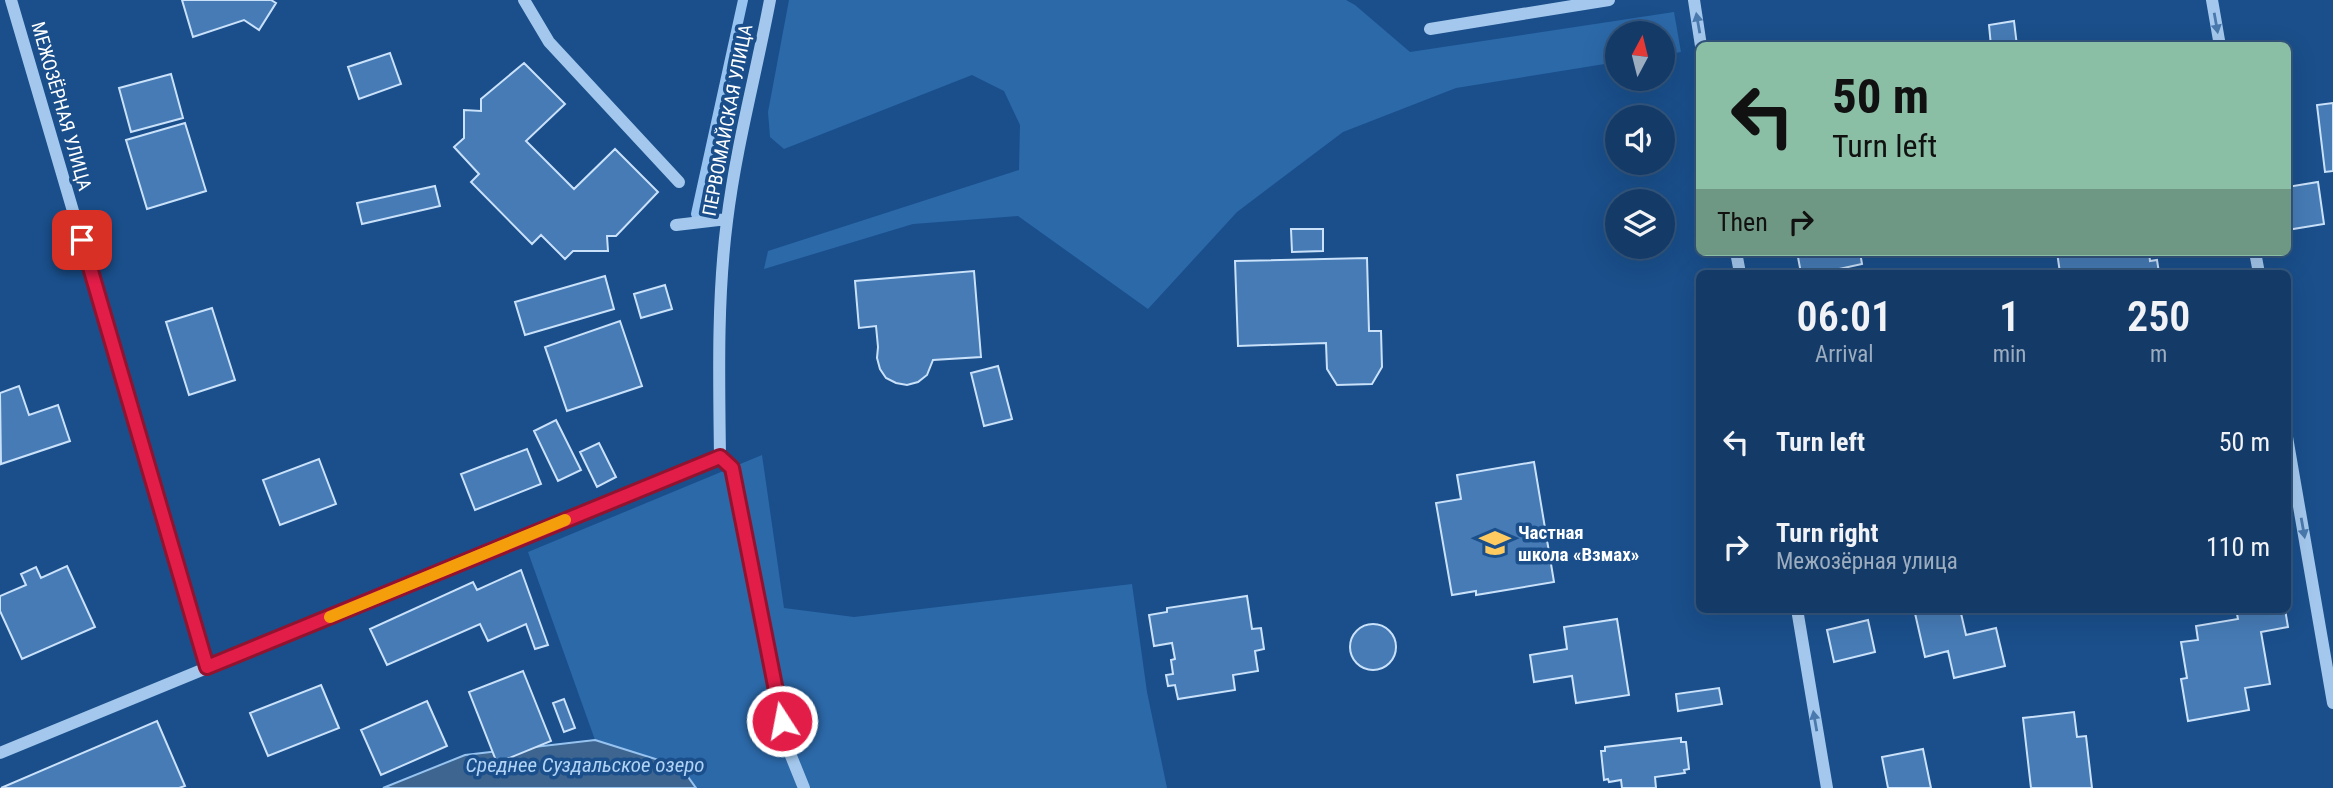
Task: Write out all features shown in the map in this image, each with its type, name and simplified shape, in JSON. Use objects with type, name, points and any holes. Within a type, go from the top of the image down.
[{"type":"street","name":"МЕЖОЗЁРНАЯ УЛИЦА","points":[[11,0],[207,667]]},
{"type":"street","points":[[524,0],[549,42],[679,182]]},
{"type":"street","name":"ПЕРВОМАЙСКАЯ УЛИЦА","points":[[720,457],[719,336],[727,219],[737,152],[770,0]]},
{"type":"street","points":[[1430,29],[1609,0]]},
{"type":"street","points":[[1694,0],[1700,42]]},
{"type":"street","points":[[2212,0],[2219,42]]},
{"type":"street","points":[[676,225],[727,219]]},
{"type":"street","points":[[0,753],[720,457],[732,468],[787,746],[804,788]]},
{"type":"street","points":[[2291,460],[2333,703]]},
{"type":"street","points":[[1798,613],[1827,788]]},
{"type":"shaded area","points":[[789,0],[1346,0],[1410,52],[1605,22],[1605,64],[1456,88],[1343,132],[1237,212],[1148,309],[1018,216],[913,224],[764,269],[768,251],[1019,170],[1020,125],[1004,91],[972,75],[784,149],[770,137],[768,112]]},
{"type":"shaded area","points":[[1674,12],[1681,52],[1675,53],[1675,21],[1615,21]]},
{"type":"shaded area","points":[[762,455],[784,608],[854,617],[1132,584],[1147,692],[1167,788],[696,788],[681,767],[595,740],[528,552]]},
{"type":"water","name":"Среднее Суздальское озеро","points":[[595,740],[681,767],[696,788],[383,788],[465,755]]},
{"type":"building","points":[[182,0],[271,0],[276,3],[259,30],[244,20],[193,37]]},
{"type":"building","points":[[2014,21],[2017,42],[1991,42],[1989,25]]},
{"type":"building","points":[[390,53],[401,84],[359,99],[348,67]]},
{"type":"building","points":[[524,63],[565,104],[526,141],[574,189],[615,149],[658,192],[616,236],[607,236],[608,251],[573,251],[565,259],[541,235],[532,244],[471,182],[479,174],[454,147],[464,138],[464,110],[481,111],[481,99]]},
{"type":"building","points":[[171,74],[183,118],[131,132],[119,88]]},
{"type":"building","points":[[2333,103],[2333,171],[2325,172],[2317,105]]},
{"type":"building","points":[[185,123],[206,191],[147,209],[126,140]]},
{"type":"building","points":[[2318,182],[2324,224],[2291,229],[2291,186]]},
{"type":"building","points":[[435,186],[440,206],[362,224],[357,203]]},
{"type":"building","points":[[1291,229],[1323,229],[1323,251],[1292,252]]},
{"type":"building","points":[[1798,256],[1861,256],[1862,264],[1839,270],[1800,270]]},
{"type":"building","points":[[2058,256],[2149,256],[2150,261],[2157,260],[2159,270],[2060,270]]},
{"type":"building","points":[[1367,258],[1369,331],[1381,331],[1382,367],[1372,384],[1337,385],[1327,369],[1326,343],[1238,346],[1235,261]]},
{"type":"building","points":[[974,271],[981,357],[933,360],[927,375],[918,382],[907,385],[886,378],[877,358],[876,326],[859,328],[855,281]]},
{"type":"building","points":[[605,276],[614,309],[525,335],[515,302]]},
{"type":"building","points":[[665,285],[672,309],[641,318],[634,294]]},
{"type":"building","points":[[212,308],[235,380],[189,395],[166,322]]},
{"type":"building","points":[[620,321],[642,386],[567,411],[545,347]]},
{"type":"building","points":[[998,366],[1012,419],[984,426],[971,373]]},
{"type":"building","points":[[19,386],[29,415],[58,405],[70,441],[1,464],[0,393]]},
{"type":"building","points":[[556,420],[581,470],[558,481],[534,431]]},
{"type":"building","points":[[599,443],[616,477],[597,487],[580,452]]},
{"type":"building","points":[[527,449],[541,484],[475,510],[461,474]]},
{"type":"building","points":[[319,459],[336,504],[280,525],[263,480]]},
{"type":"building","name":"Частная школа «Взмах»","points":[[1534,462],[1554,582],[1476,595],[1476,591],[1452,595],[1436,503],[1461,499],[1457,475]]},
{"type":"building","points":[[67,566],[95,627],[22,659],[0,611],[0,596],[26,585],[21,574],[36,567],[41,578]]},
{"type":"building","points":[[521,570],[548,645],[535,649],[526,624],[488,641],[480,624],[387,665],[370,629],[473,582],[477,590]]},
{"type":"building","points":[[1247,596],[1252,629],[1261,628],[1264,649],[1255,651],[1258,671],[1233,675],[1235,690],[1178,699],[1175,685],[1168,686],[1166,675],[1173,674],[1171,660],[1175,659],[1172,643],[1154,646],[1149,615],[1167,612],[1167,608]]},
{"type":"building","points":[[1915,613],[1961,613],[1966,635],[1996,628],[2005,666],[1954,678],[1948,651],[1925,657]]},
{"type":"building","points":[[2237,613],[2286,613],[2288,627],[2261,632],[2270,684],[2245,688],[2249,710],[2188,721],[2181,679],[2187,678],[2181,642],[2198,640],[2196,626],[2238,619]]},
{"type":"building","points":[[1617,619],[1629,695],[1576,703],[1572,676],[1534,682],[1530,655],[1567,649],[1564,627]]},
{"type":"building","points":[[1868,620],[1875,652],[1834,662],[1827,630]]},
{"type":"building","points":[[1373,624],[1390,630],[1396,647],[1390,664],[1373,670],[1356,664],[1350,647],[1356,630]]},
{"type":"building","points":[[523,671],[551,741],[497,763],[469,692]]},
{"type":"building","points":[[321,685],[339,728],[268,756],[250,713]]},
{"type":"building","points":[[1719,688],[1722,704],[1678,711],[1676,694]]},
{"type":"building","points":[[564,699],[575,728],[564,732],[553,703]]},
{"type":"building","points":[[427,701],[447,746],[381,775],[361,730]]},
{"type":"building","points":[[2074,712],[2077,737],[2086,736],[2092,788],[2031,788],[2023,718]]},
{"type":"building","points":[[157,721],[185,786],[1,788]]},
{"type":"building","points":[[1681,738],[1681,742],[1686,742],[1689,769],[1684,770],[1685,773],[1655,777],[1656,788],[1622,788],[1621,780],[1604,780],[1601,751],[1605,751],[1605,747]]},
{"type":"building","points":[[1923,749],[1931,788],[1888,788],[1882,757]]},
{"type":"waterway","points":[[696,214],[743,0]]},
{"type":"slow traffic","points":[[330,617],[565,520]]},
{"type":"place","name":"Частная школа «Взмах»","points":[[1495,543]]},
{"type":"route","points":[[82,240],[207,667],[720,457],[732,468],[782,721]]}]
